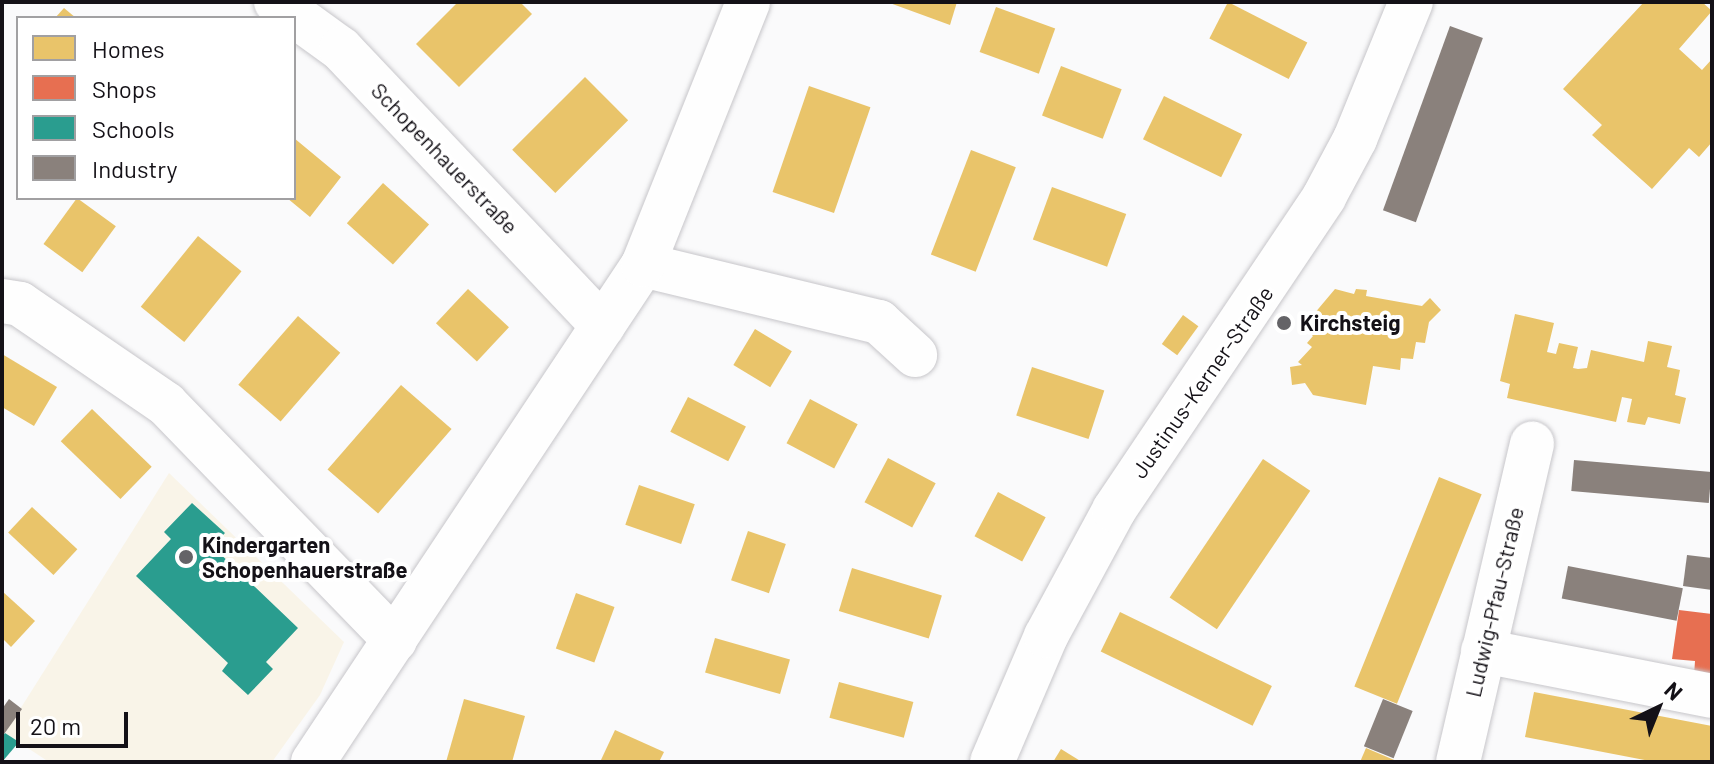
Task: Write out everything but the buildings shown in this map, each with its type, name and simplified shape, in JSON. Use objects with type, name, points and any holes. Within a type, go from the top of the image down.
[{"type":"street","name":"Schopenhauerstraße","points":[[276,2],[295,16]]},
{"type":"street","points":[[313,762],[643,265],[748,2]]},
{"type":"street","name":"Justinus-Kerner-Straße","points":[[992,762],[1046,636],[1114,510],[1324,197],[1355,139],[1411,2]]},
{"type":"street","name":"Schopenhauerstraße","points":[[296,16],[341,49],[603,326]]},
{"type":"street","points":[[643,265],[879,322],[915,355]]},
{"type":"street","points":[[2,301],[20,304],[166,404],[395,640]]},
{"type":"street","name":"Ludwig-Pfau-Straße","points":[[1458,762],[1532,443]]},
{"type":"street","points":[[1483,651],[1712,696]]},
{"type":"shaded area","name":"Kindergarten Schopenhauerstraße","points":[[169,473],[344,642],[320,695],[272,762],[49,762],[5,733]]},
{"type":"place","name":"Kirchsteig","points":[[1284,323]]},
{"type":"place","name":"Kindergarten Schopenhauerstraße","points":[[186,557]]}]
